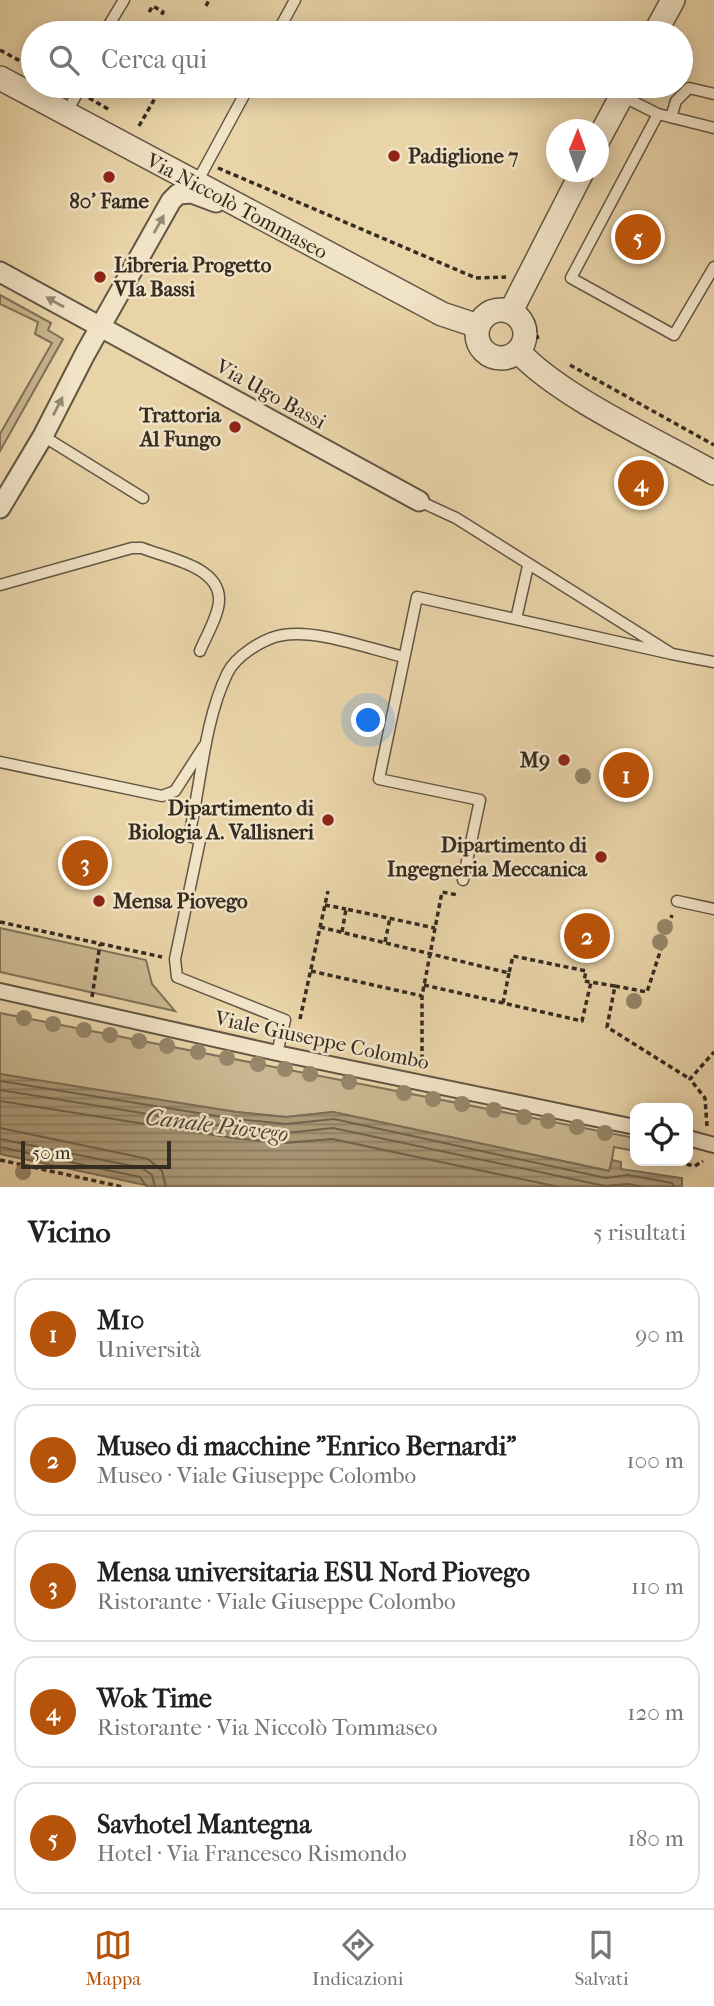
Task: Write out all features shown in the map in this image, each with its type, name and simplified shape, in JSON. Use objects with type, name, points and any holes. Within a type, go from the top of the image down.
[{"type":"street","points":[[662,21],[673,0]]},
{"type":"street","name":"Via Niccolò Tommaseo","points":[[0,78],[21,90]]},
{"type":"street","name":"Via Niccolò Tommaseo","points":[[36,98],[442,314],[478,326]]},
{"type":"street","points":[[609,119],[620,98]]},
{"type":"street","points":[[521,313],[491,311],[478,326],[478,342],[488,354],[503,358],[518,351],[526,333],[521,313],[578,182]]},
{"type":"street","points":[[0,508],[178,194],[192,193],[210,202],[229,201]]},
{"type":"street","name":"Via Ugo Bassi","points":[[4,274],[419,501]]},
{"type":"street","points":[[518,351],[530,364],[583,399],[714,473]]},
{"type":"street","name":"Viale Giuseppe Colombo","points":[[0,991],[277,1053],[630,1126]]},
{"type":"lane","points":[[111,21],[124,0]]},
{"type":"lane","points":[[284,21],[295,0]]},
{"type":"lane","points":[[693,89],[714,94]]},
{"type":"lane","points":[[65,114],[74,98]]},
{"type":"lane","points":[[196,184],[243,98]]},
{"type":"lane","points":[[634,98],[658,114],[714,128]]},
{"type":"lane","points":[[671,117],[679,98]]},
{"type":"lane","points":[[658,114],[571,278],[674,335],[714,267]]},
{"type":"lane","points":[[43,436],[143,498]]},
{"type":"lane","points":[[419,501],[456,518],[528,566],[672,653]]},
{"type":"lane","points":[[0,585],[132,548],[142,548],[204,572],[217,586],[220,601],[200,651]]},
{"type":"lane","points":[[516,619],[528,566]]},
{"type":"lane","points":[[463,880],[480,800],[379,779],[417,597],[714,662]]},
{"type":"lane","points":[[277,1053],[285,1020],[177,977],[175,960],[200,840],[189,836],[202,782],[206,743],[227,672],[242,656],[262,643],[282,635],[310,635],[404,657]]},
{"type":"lane","points":[[0,762],[162,796],[176,791],[206,743]]},
{"type":"lane","points":[[677,901],[714,909]]},
{"type":"path","points":[[206,6],[209,0]]},
{"type":"path","points":[[160,18],[163,12],[152,6],[149,12],[153,6],[163,12],[160,18]]},
{"type":"path","points":[[0,50],[21,61]]},
{"type":"path","points":[[93,98],[120,116]]},
{"type":"path","points":[[139,126],[155,98]]},
{"type":"path","points":[[132,123],[148,132]]},
{"type":"path","points":[[207,164],[476,278],[505,276]]},
{"type":"path","points":[[521,313],[540,343]]},
{"type":"path","points":[[566,362],[714,445]]},
{"type":"path","points":[[418,1082],[423,1064],[422,996],[443,892],[458,896],[463,880]]},
{"type":"path","points":[[295,1056],[328,891]]},
{"type":"path","points":[[503,1003],[513,956],[586,971],[584,981],[647,992],[677,901]]},
{"type":"path","points":[[325,905],[436,928]]},
{"type":"path","points":[[341,932],[346,909]]},
{"type":"path","points":[[385,942],[390,918]]},
{"type":"path","points":[[0,922],[175,960]]},
{"type":"path","points":[[320,928],[509,973]]},
{"type":"path","points":[[92,993],[102,951],[100,944]]},
{"type":"path","points":[[311,971],[422,996]]},
{"type":"path","points":[[424,985],[582,1021],[590,982]]},
{"type":"path","points":[[615,986],[607,1027],[690,1079],[705,1098],[709,1143]]},
{"type":"path","points":[[690,1079],[714,1052]]},
{"type":"path","points":[[0,1160],[123,1187]]},
{"type":"shaded area","points":[[0,295],[51,323],[48,330],[63,339],[0,451],[0,434],[52,343],[35,334],[38,322],[0,304]]},
{"type":"shaded area","points":[[0,928],[146,960],[152,984],[175,1011],[0,972]]},
{"type":"shaded area","points":[[0,1013],[630,1137],[630,1150],[614,1147],[610,1171],[333,1112],[286,1117],[236,1112],[0,1074]]},
{"type":"water","name":"Canale Piovego","points":[[0,1074],[236,1112],[286,1117],[333,1112],[609,1171],[612,1160],[621,1162],[621,1169],[682,1178],[682,1187],[154,1187],[0,1154]]},
{"type":"place","name":"Padiglione 7","points":[[394,156]]},
{"type":"place","name":"80' Fame","points":[[109,177]]},
{"type":"place","name":"Savhotel Mantegna","points":[[638,237]]},
{"type":"place","name":"Libreria Progetto VIa Bassi","points":[[100,277]]},
{"type":"place","name":"Trattoria Al Fungo","points":[[235,427]]},
{"type":"place","name":"Wok Time","points":[[641,483]]},
{"type":"place","name":"M9","points":[[564,760]]},
{"type":"place","name":"M10","points":[[626,775]]},
{"type":"place","name":"Dipartimento di Biologia A. Vallisneri","points":[[328,820]]},
{"type":"place","name":"Dipartimento di Ingegneria Meccanica","points":[[601,857]]},
{"type":"place","name":"Mensa universitaria ESU Nord Piovego","points":[[85,863]]},
{"type":"place","name":"Mensa Piovego","points":[[99,901]]},
{"type":"place","name":"Museo di macchine \"Enrico Bernardi\"","points":[[587,936]]}]
